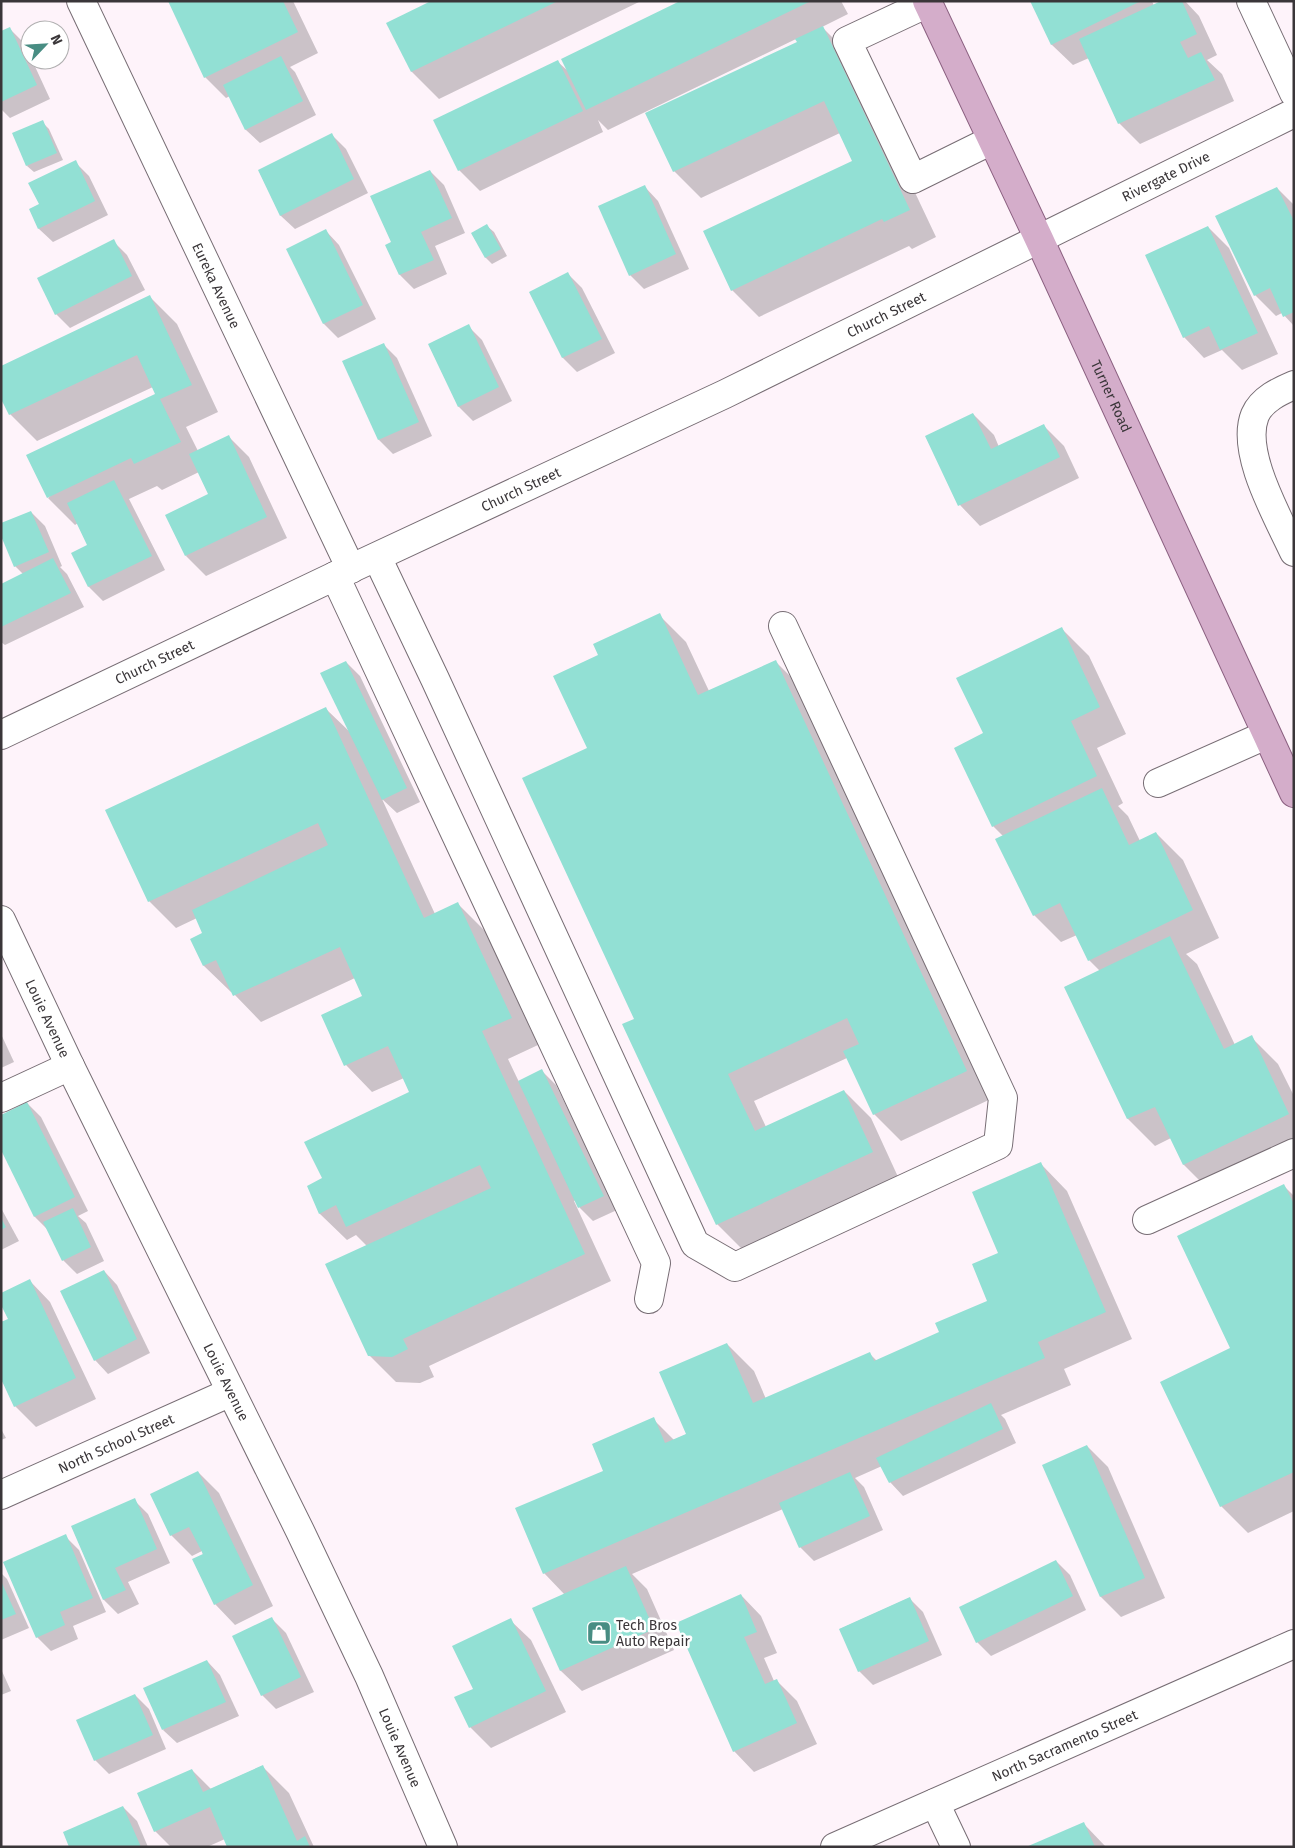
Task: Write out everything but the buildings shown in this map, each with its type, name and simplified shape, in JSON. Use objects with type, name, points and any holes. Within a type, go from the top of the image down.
[{"type":"main road","name":"Turner Road","points":[[927,2],[1039,239],[1294,793]]},
{"type":"street","name":"Eureka Avenue","points":[[81,1],[656,1263],[649,1299]]},
{"type":"street","points":[[1252,1],[1294,92]]},
{"type":"street","points":[[927,2],[847,41],[913,178],[992,140]]},
{"type":"street","name":"Rivergate Drive","points":[[1039,239],[1294,114]]},
{"type":"street","name":"Church Street","points":[[1,735],[725,394],[1039,239]]},
{"type":"street","points":[[1294,385],[1273,394],[1256,414],[1251,438],[1257,469],[1294,552]]},
{"type":"street","points":[[377,557],[695,1244],[735,1267],[998,1145],[1003,1098],[783,626]]},
{"type":"street","points":[[1158,783],[1266,735]]},
{"type":"street","name":"Louie Avenue","points":[[1,920],[70,1066],[274,1477],[369,1676],[444,1847]]},
{"type":"street","points":[[1,1098],[70,1066]]},
{"type":"street","points":[[1147,1220],[1294,1153]]},
{"type":"street","name":"North School Street","points":[[1,1495],[231,1392]]},
{"type":"street","name":"North Sacramento Street","points":[[835,1847],[1294,1644]]},
{"type":"street","points":[[935,1803],[956,1847]]},
{"type":"place","name":"Tech Bros Auto Repair","points":[[599,1633]]}]
